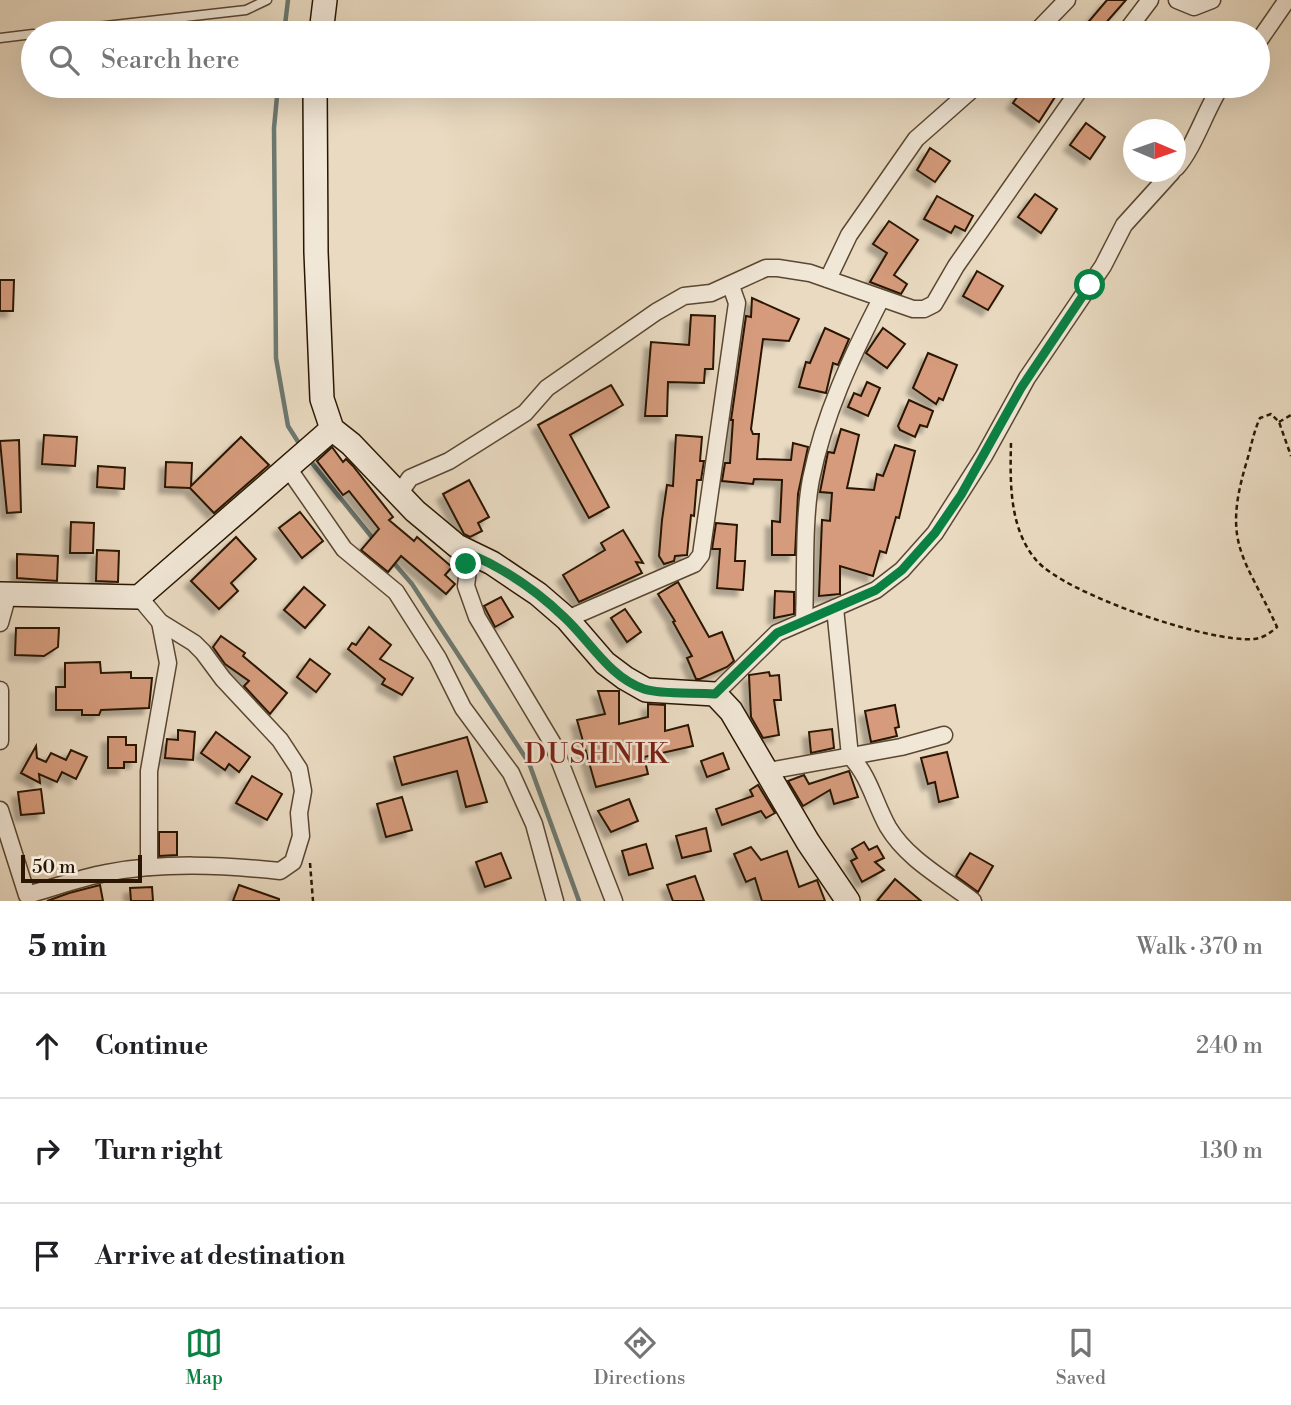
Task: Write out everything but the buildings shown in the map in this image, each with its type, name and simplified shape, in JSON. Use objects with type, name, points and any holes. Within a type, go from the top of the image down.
[{"type":"street","points":[[322,21],[325,0]]},
{"type":"street","points":[[1047,21],[1068,0]]},
{"type":"street","points":[[1134,21],[1150,0]]},
{"type":"street","points":[[1177,0],[1194,7],[1212,0]]},
{"type":"street","points":[[1270,25],[1287,0]]},
{"type":"street","points":[[315,98],[316,239],[322,399],[332,429],[426,520],[470,554],[492,564],[538,594],[566,619],[605,663],[646,690],[715,694],[730,711],[808,842],[848,901]]},
{"type":"street","points":[[828,279],[849,235],[916,139],[962,98]]},
{"type":"street","points":[[399,494],[410,478],[419,471],[449,461],[525,413],[547,388],[656,312],[684,296],[701,296],[732,286],[766,268],[810,273],[913,309],[924,309],[934,304],[956,266],[1074,98]]},
{"type":"street","points":[[1186,152],[1213,98]]},
{"type":"street","points":[[715,694],[768,640],[804,620],[885,583],[902,570],[935,533],[984,456],[1027,378],[1103,266],[1124,225],[1163,182]]},
{"type":"street","points":[[566,619],[694,564],[701,555],[737,303],[732,286]]},
{"type":"street","points":[[804,620],[811,482],[824,428],[848,363],[881,299]]},
{"type":"street","points":[[0,624],[4,594],[139,597],[332,429]]},
{"type":"street","points":[[299,458],[344,548],[396,592],[438,658],[463,708],[511,774],[537,834],[555,901]]},
{"type":"street","points":[[470,554],[466,586],[477,617],[552,744],[614,901]]},
{"type":"street","points":[[0,810],[27,895],[104,873],[149,867],[220,865],[280,872],[293,862],[301,836],[299,813],[303,791],[299,769],[280,740],[194,643],[160,622],[139,597]]},
{"type":"street","points":[[835,608],[850,756],[863,769],[887,825],[906,852],[973,901]]},
{"type":"street","points":[[149,867],[149,771],[168,663],[160,622]]},
{"type":"street","points":[[0,690],[0,741]]},
{"type":"street","points":[[768,771],[901,747],[944,735]]},
{"type":"lane","points":[[149,21],[246,10],[267,0]]},
{"type":"lane","points":[[0,38],[21,35]]},
{"type":"path","points":[[1011,442],[1011,495],[1028,548],[1042,567],[1092,595],[1163,622],[1240,640],[1257,639],[1277,627],[1254,585],[1234,530],[1238,484],[1260,418],[1271,414],[1279,422],[1291,456]]},
{"type":"path","points":[[1279,422],[1291,415]]},
{"type":"waterway","points":[[285,21],[288,0]]},
{"type":"waterway","points":[[277,98],[274,128],[276,358],[288,426],[302,448]]},
{"type":"waterway","points":[[308,458],[375,541]]},
{"type":"waterway","points":[[392,561],[412,584],[529,763],[579,901]]},
{"type":"district","name":"DUSHNIK","points":[[597,754]]},
{"type":"route","points":[[466,564],[470,554],[492,564],[538,594],[566,619],[605,663],[646,690],[715,694],[777,633],[876,590],[902,570],[935,533],[961,495],[1007,418],[1027,378],[1090,285]]}]
